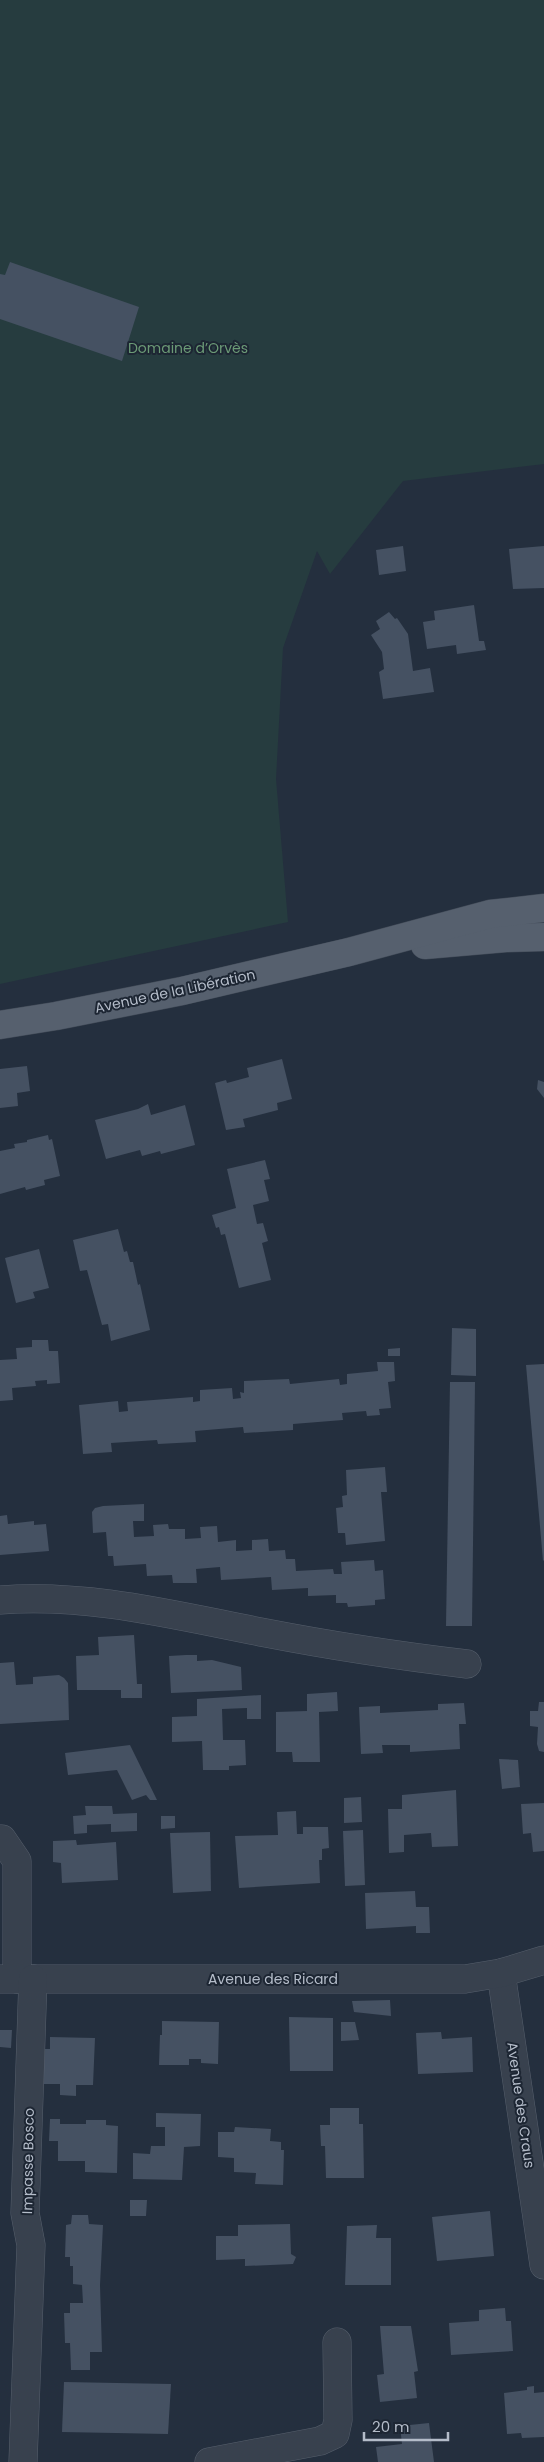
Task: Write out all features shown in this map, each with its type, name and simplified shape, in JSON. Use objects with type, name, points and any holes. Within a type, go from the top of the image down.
[{"type":"main road","name":"Avenue de la Libération","points":[[0,1025],[56,1016],[182,990],[349,952],[490,914],[544,908]]},
{"type":"main road","name":"Avenue de la Libération","points":[[349,952],[506,938],[544,937]]},
{"type":"street","points":[[0,1600],[23,1598],[105,1602],[343,1648],[467,1664]]},
{"type":"street","name":"Impasse Bosco","points":[[2,1839],[17,1860],[17,1979],[25,2213],[32,2245],[23,2462]]},
{"type":"street","name":"Avenue des Ricard","points":[[17,1979],[465,1979],[501,1973],[544,1960]]},
{"type":"street","name":"Avenue des Craus","points":[[501,1973],[544,2266]]},
{"type":"street","points":[[209,2462],[320,2441],[335,2434],[338,2420],[337,2342]]},
{"type":"green space","name":"Domaine d’Orvès","points":[[0,0],[544,0],[544,464],[403,481],[330,574],[317,551],[283,648],[276,779],[288,922],[0,984]]},
{"type":"building","points":[[10,262],[139,307],[122,361],[0,319],[0,274],[5,275]]},
{"type":"building","points":[[403,546],[406,571],[379,575],[376,550]]},
{"type":"building","points":[[544,546],[544,588],[513,589],[509,549]]},
{"type":"building","points":[[474,605],[479,641],[484,641],[486,650],[457,654],[456,645],[427,649],[423,622],[435,620],[434,611]]},
{"type":"building","points":[[389,612],[395,619],[397,618],[408,634],[413,671],[430,668],[434,692],[383,699],[379,672],[384,669],[382,652],[371,635],[380,629],[376,621]]},
{"type":"building","points":[[282,1059],[292,1099],[277,1103],[278,1110],[243,1119],[245,1127],[226,1130],[215,1083],[226,1080],[227,1083],[249,1077],[247,1068]]},
{"type":"building","points":[[27,1066],[30,1091],[17,1093],[18,1106],[0,1108],[0,1069]]},
{"type":"building","points":[[538,1080],[544,1082],[544,1098],[537,1089]]},
{"type":"building","points":[[148,1104],[151,1115],[185,1105],[195,1145],[161,1154],[160,1151],[142,1156],[140,1150],[106,1159],[95,1120],[138,1109]]},
{"type":"building","points":[[48,1135],[49,1140],[52,1139],[60,1176],[44,1180],[45,1185],[26,1190],[25,1187],[0,1194],[0,1151],[15,1148],[14,1144]]},
{"type":"building","points":[[265,1160],[270,1179],[264,1180],[269,1201],[253,1205],[257,1224],[263,1223],[268,1241],[262,1243],[271,1280],[239,1288],[225,1234],[221,1235],[219,1227],[216,1228],[212,1215],[236,1208],[227,1169]]},
{"type":"building","points":[[118,1229],[124,1252],[127,1251],[130,1262],[133,1262],[138,1285],[140,1284],[150,1330],[111,1341],[108,1324],[102,1325],[87,1270],[80,1271],[73,1240]]},
{"type":"building","points":[[39,1249],[49,1288],[33,1292],[35,1298],[16,1303],[5,1258]]},
{"type":"building","points":[[452,1328],[476,1329],[476,1376],[451,1375]]},
{"type":"building","points":[[32,1340],[48,1340],[49,1351],[58,1351],[60,1383],[47,1384],[47,1380],[35,1381],[36,1386],[12,1388],[13,1400],[0,1401],[0,1360],[17,1359],[16,1348],[32,1347]]},
{"type":"building","points":[[400,1348],[400,1356],[388,1356],[388,1349]]},
{"type":"building","points":[[377,1362],[394,1362],[395,1381],[388,1382],[391,1408],[379,1409],[380,1415],[367,1416],[366,1411],[342,1413],[343,1420],[293,1424],[293,1430],[244,1433],[243,1427],[195,1431],[196,1442],[158,1444],[157,1440],[111,1443],[112,1452],[83,1454],[79,1405],[118,1401],[119,1412],[128,1411],[127,1402],[193,1397],[193,1402],[200,1401],[200,1390],[232,1388],[233,1399],[241,1398],[240,1392],[244,1393],[244,1381],[289,1379],[290,1384],[339,1379],[340,1385],[347,1384],[347,1374],[378,1371]]},
{"type":"building","points":[[544,1364],[544,1560],[543,1561],[526,1365]]},
{"type":"building","points":[[450,1382],[475,1382],[472,1626],[446,1626]]},
{"type":"building","points":[[385,1467],[387,1492],[381,1492],[385,1541],[346,1545],[345,1533],[338,1533],[336,1508],[343,1507],[342,1496],[347,1495],[346,1470]]},
{"type":"building","points":[[144,1504],[144,1521],[133,1521],[134,1537],[154,1536],[153,1525],[168,1524],[169,1529],[185,1529],[185,1539],[201,1538],[200,1527],[217,1526],[218,1542],[236,1540],[236,1551],[252,1550],[252,1540],[268,1539],[269,1551],[285,1550],[286,1559],[295,1559],[296,1571],[333,1569],[334,1574],[342,1574],[341,1562],[374,1560],[375,1571],[383,1570],[385,1599],[375,1600],[375,1605],[348,1607],[347,1603],[336,1603],[336,1595],[308,1596],[308,1588],[272,1590],[271,1577],[221,1580],[220,1567],[196,1569],[197,1583],[173,1583],[172,1575],[147,1576],[146,1564],[114,1566],[113,1556],[108,1556],[106,1532],[93,1533],[92,1512],[95,1508],[103,1506]]},
{"type":"building","points":[[7,1515],[8,1524],[34,1521],[34,1525],[46,1524],[49,1551],[0,1555],[0,1516]]},
{"type":"building","points":[[134,1635],[137,1684],[142,1684],[142,1698],[121,1698],[121,1690],[77,1690],[76,1656],[99,1655],[98,1637]]},
{"type":"building","points":[[197,1655],[197,1661],[212,1660],[241,1667],[242,1690],[171,1693],[169,1656]]},
{"type":"building","points":[[14,1662],[16,1685],[33,1684],[33,1677],[59,1675],[64,1678],[68,1683],[69,1720],[0,1724],[0,1663]]},
{"type":"building","points":[[337,1692],[338,1711],[319,1712],[320,1762],[293,1762],[292,1752],[276,1752],[276,1712],[307,1711],[307,1694]]},
{"type":"building","points":[[261,1695],[261,1719],[247,1719],[247,1708],[222,1709],[223,1740],[245,1740],[246,1765],[229,1766],[229,1770],[203,1770],[202,1741],[172,1742],[172,1717],[197,1716],[197,1699]]},
{"type":"building","points":[[539,1702],[544,1702],[544,1752],[539,1751],[537,1744],[538,1727],[530,1726],[530,1711],[538,1711]]},
{"type":"building","points":[[464,1703],[466,1724],[459,1724],[460,1749],[410,1752],[410,1745],[382,1745],[383,1753],[361,1754],[359,1707],[380,1706],[380,1713],[438,1710],[438,1704]]},
{"type":"building","points":[[130,1745],[157,1800],[150,1800],[146,1795],[132,1800],[117,1770],[68,1775],[65,1753]]},
{"type":"building","points":[[499,1759],[518,1760],[520,1787],[502,1789]]},
{"type":"building","points":[[456,1790],[458,1846],[432,1847],[431,1833],[404,1835],[404,1852],[389,1853],[388,1809],[402,1809],[402,1795]]},
{"type":"building","points":[[361,1797],[362,1822],[344,1823],[344,1798]]},
{"type":"building","points":[[544,1803],[544,1851],[533,1852],[531,1833],[523,1834],[521,1804]]},
{"type":"building","points":[[85,1806],[112,1806],[113,1814],[137,1813],[137,1831],[111,1832],[111,1824],[87,1825],[87,1833],[74,1834],[73,1816],[86,1815]]},
{"type":"building","points":[[296,1811],[297,1834],[303,1834],[303,1827],[328,1827],[329,1848],[322,1849],[322,1860],[319,1860],[320,1883],[239,1888],[235,1836],[278,1835],[277,1812]]},
{"type":"building","points":[[161,1816],[175,1816],[175,1828],[161,1829]]},
{"type":"building","points":[[363,1830],[365,1885],[345,1886],[343,1831]]},
{"type":"building","points":[[210,1832],[211,1891],[173,1893],[170,1833]]},
{"type":"building","points":[[76,1840],[77,1845],[116,1842],[118,1880],[62,1883],[61,1863],[53,1862],[53,1841]]},
{"type":"building","points":[[415,1891],[416,1907],[429,1907],[430,1933],[416,1933],[416,1926],[366,1929],[365,1893]]},
{"type":"building","points":[[390,2000],[391,2016],[354,2012],[352,2001]]},
{"type":"building","points":[[289,2017],[333,2018],[333,2071],[290,2071]]},
{"type":"building","points":[[162,2021],[219,2022],[218,2064],[201,2063],[201,2059],[189,2059],[189,2065],[159,2065]]},
{"type":"building","points":[[341,2022],[355,2022],[359,2040],[341,2041]]},
{"type":"building","points":[[0,2030],[12,2030],[11,2048],[0,2047]]},
{"type":"building","points":[[441,2032],[442,2039],[472,2037],[473,2072],[418,2074],[416,2033]]},
{"type":"building","points":[[50,2037],[95,2038],[93,2085],[76,2085],[76,2096],[60,2095],[60,2084],[43,2084],[43,2049],[50,2049]]},
{"type":"building","points":[[330,2108],[359,2108],[359,2124],[363,2124],[364,2178],[326,2178],[325,2146],[321,2146],[320,2125],[330,2125]]},
{"type":"building","points":[[156,2113],[201,2114],[200,2146],[184,2147],[182,2180],[133,2179],[133,2153],[150,2154],[151,2146],[165,2146],[165,2127],[156,2127]]},
{"type":"building","points":[[50,2119],[60,2119],[60,2124],[86,2124],[86,2120],[106,2120],[106,2125],[118,2126],[117,2173],[85,2172],[85,2161],[58,2161],[58,2141],[49,2141]]},
{"type":"building","points":[[235,2127],[271,2129],[270,2141],[281,2142],[281,2150],[284,2150],[283,2185],[255,2184],[256,2173],[234,2172],[234,2158],[218,2157],[218,2132],[234,2132]]},
{"type":"building","points":[[130,2200],[147,2200],[146,2216],[130,2216]]},
{"type":"building","points":[[490,2211],[494,2256],[437,2261],[432,2217]]},
{"type":"building","points":[[72,2215],[88,2215],[89,2224],[103,2225],[100,2285],[102,2352],[90,2352],[90,2370],[71,2370],[70,2343],[65,2343],[64,2313],[70,2313],[70,2303],[83,2303],[82,2285],[73,2284],[73,2266],[70,2266],[70,2257],[65,2257],[66,2225],[71,2224]]},
{"type":"building","points":[[290,2224],[291,2254],[296,2257],[293,2264],[245,2266],[245,2259],[216,2260],[216,2236],[238,2236],[238,2225]]},
{"type":"building","points":[[377,2225],[376,2238],[391,2238],[391,2285],[345,2285],[347,2226]]},
{"type":"building","points":[[505,2308],[506,2321],[511,2321],[513,2351],[451,2355],[449,2323],[479,2321],[479,2310]]},
{"type":"building","points":[[380,2326],[411,2326],[418,2371],[414,2372],[417,2398],[380,2402],[377,2375],[384,2374]]},
{"type":"building","points":[[64,2382],[171,2384],[168,2434],[62,2432]]},
{"type":"building","points":[[534,2386],[534,2393],[544,2392],[544,2437],[522,2438],[521,2433],[507,2434],[504,2393],[527,2390],[527,2387]]},
{"type":"building","points":[[429,2423],[434,2462],[378,2462],[376,2447],[402,2444],[400,2426]]}]
